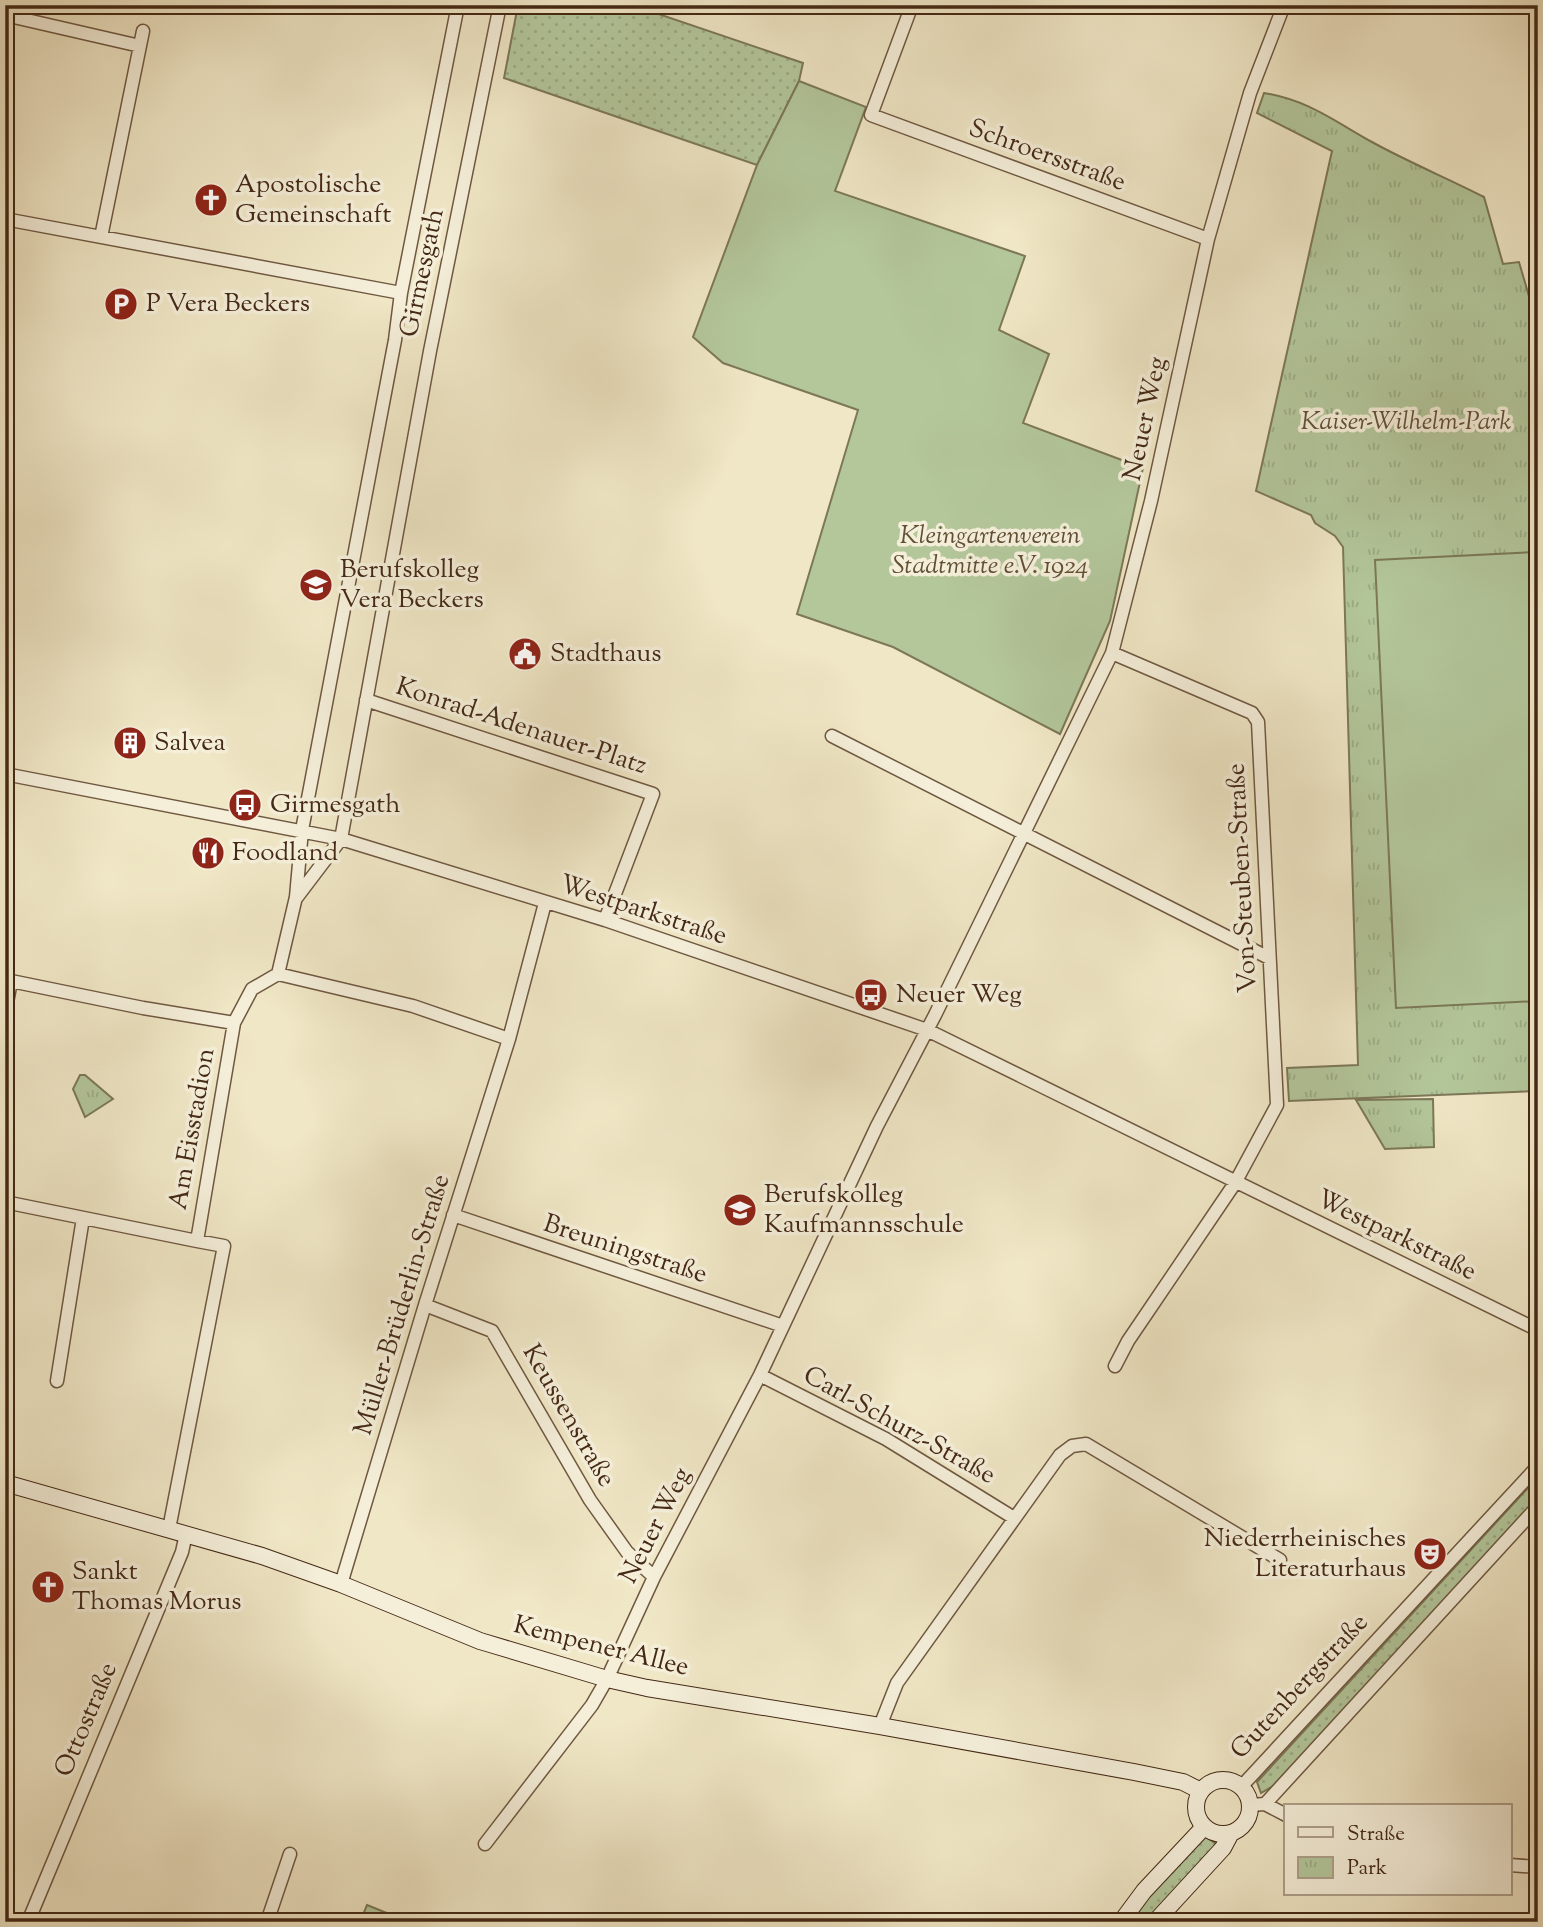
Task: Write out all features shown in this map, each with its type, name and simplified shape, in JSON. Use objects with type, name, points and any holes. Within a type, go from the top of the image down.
[{"type":"street","name":"Girmesgath","points":[[302,830],[392,354],[401,293],[458,5]]},
{"type":"street","name":"Girmesgath","points":[[341,839],[430,351],[500,5]]},
{"type":"street","name":"Schroersstraße","points":[[912,5],[871,115],[1208,239]]},
{"type":"street","name":"Neuer Weg","points":[[485,1844],[592,1705],[607,1679],[654,1577],[760,1375],[877,1126],[1112,653],[1151,501],[1208,239],[1250,93],[1284,5]]},
{"type":"street","points":[[5,15],[140,46]]},
{"type":"street","points":[[101,237],[143,31]]},
{"type":"street","points":[[5,219],[401,293]]},
{"type":"street","name":"Von-Steuben-Straße","points":[[1112,653],[1252,713],[1258,722],[1277,1105],[1235,1183]]},
{"type":"street","name":"Konrad-Adenauer-Platz","points":[[366,700],[653,794],[605,920]]},
{"type":"street","points":[[832,736],[1269,958]]},
{"type":"street","name":"Westparkstraße","points":[[5,774],[341,839],[605,920],[927,1030],[1538,1330]]},
{"type":"street","points":[[302,830],[296,897],[278,974],[413,1006],[509,1039]]},
{"type":"street","points":[[296,897],[341,839]]},
{"type":"street","name":"Müller-Brüderlin-Straße","points":[[341,1584],[509,1039],[545,903]]},
{"type":"street","name":"Am Eisstadion","points":[[169,1530],[224,1246],[197,1241],[234,1023],[251,989],[278,974]]},
{"type":"street","points":[[5,1013],[11,981],[143,1008],[234,1023]]},
{"type":"street","points":[[1115,1366],[1128,1341],[1235,1183]]},
{"type":"street","points":[[5,1202],[197,1241]]},
{"type":"street","name":"Breuningstraße","points":[[453,1215],[783,1326]]},
{"type":"street","points":[[57,1381],[83,1218]]},
{"type":"street","name":"Keussenstraße","points":[[425,1305],[492,1331],[590,1500],[627,1552],[654,1577]]},
{"type":"street","name":"Carl-Schurz-Straße","points":[[760,1375],[886,1439],[1014,1518]]},
{"type":"street","name":"Carl-Schurz-Straße","points":[[880,1726],[897,1683],[1060,1455],[1072,1446],[1086,1444],[1280,1560]]},
{"type":"street","name":"Gutenbergstraße","points":[[1241,1787],[1538,1466]]},
{"type":"street","name":"Kempener Allee","points":[[5,1483],[262,1556],[341,1584],[480,1640],[607,1679],[1134,1772],[1182,1782],[1202,1791]]},
{"type":"street","name":"Gutenbergstraße","points":[[1257,1804],[1538,1506]]},
{"type":"street","name":"Ottostraße","points":[[28,1922],[177,1564],[186,1534]]},
{"type":"street","points":[[1257,1804],[1241,1828],[1231,1833],[1216,1834],[1204,1827],[1196,1810],[1196,1803],[1202,1791],[1210,1784],[1222,1780],[1241,1787],[1257,1804],[1284,1814]]},
{"type":"street","points":[[1121,1922],[1144,1891],[1204,1827]]},
{"type":"street","points":[[1155,1922],[1223,1848],[1231,1833]]},
{"type":"street","points":[[267,1922],[290,1854]]},
{"type":"street","points":[[1512,1864],[1538,1867]]},
{"type":"street","points":[[1537,1922],[1538,1913]]},
{"type":"green space","points":[[518,5],[632,5],[803,63],[799,81],[757,165],[504,78]]},
{"type":"green space","name":"Kleingartenverein Stadtmitte e.V. 1924","points":[[799,81],[866,107],[835,191],[1025,256],[999,330],[1049,354],[1023,423],[1143,468],[1110,621],[1060,734],[893,647],[797,614],[858,410],[723,363],[693,337],[757,165]]},
{"type":"green space","name":"Kaiser-Wilhelm-Park","points":[[1264,93],[1307,106],[1386,149],[1484,197],[1503,264],[1519,262],[1538,327],[1538,1091],[1289,1101],[1287,1068],[1358,1065],[1343,547],[1335,536],[1315,523],[1311,515],[1256,491],[1332,151],[1257,113]]},
{"type":"green space","points":[[1535,552],[1538,606],[1538,1001],[1396,1008],[1375,560]]},
{"type":"green space","points":[[80,1075],[85,1075],[113,1099],[85,1117],[73,1089]]},
{"type":"green space","points":[[1433,1099],[1434,1147],[1385,1149],[1356,1100]]},
{"type":"green space","points":[[1538,1477],[1538,1501],[1273,1786],[1261,1793],[1257,1782]]},
{"type":"green space","points":[[1204,1835],[1216,1844],[1185,1891],[1157,1922],[1126,1922]]},
{"type":"green space","points":[[367,1905],[409,1922],[360,1922]]},
{"type":"railway","points":[[1529,5],[1538,19]]},
{"type":"place","name":"Apostolische Gemeinschaft","points":[[211,200]]},
{"type":"place","name":"P Vera Beckers","points":[[121,304]]},
{"type":"place","name":"Berufskolleg Vera Beckers","points":[[316,585]]},
{"type":"place","name":"Stadthaus","points":[[525,654]]},
{"type":"place","name":"Salvea","points":[[130,743]]},
{"type":"place","name":"Girmesgath","points":[[245,805]]},
{"type":"place","name":"Foodland","points":[[208,853]]},
{"type":"place","name":"Neuer Weg","points":[[871,995]]},
{"type":"place","name":"Berufskolleg Kaufmannsschule","points":[[740,1210]]},
{"type":"place","name":"Niederrheinisches Literaturhaus","points":[[1430,1554]]},
{"type":"place","name":"Sankt Thomas Morus","points":[[48,1587]]}]
